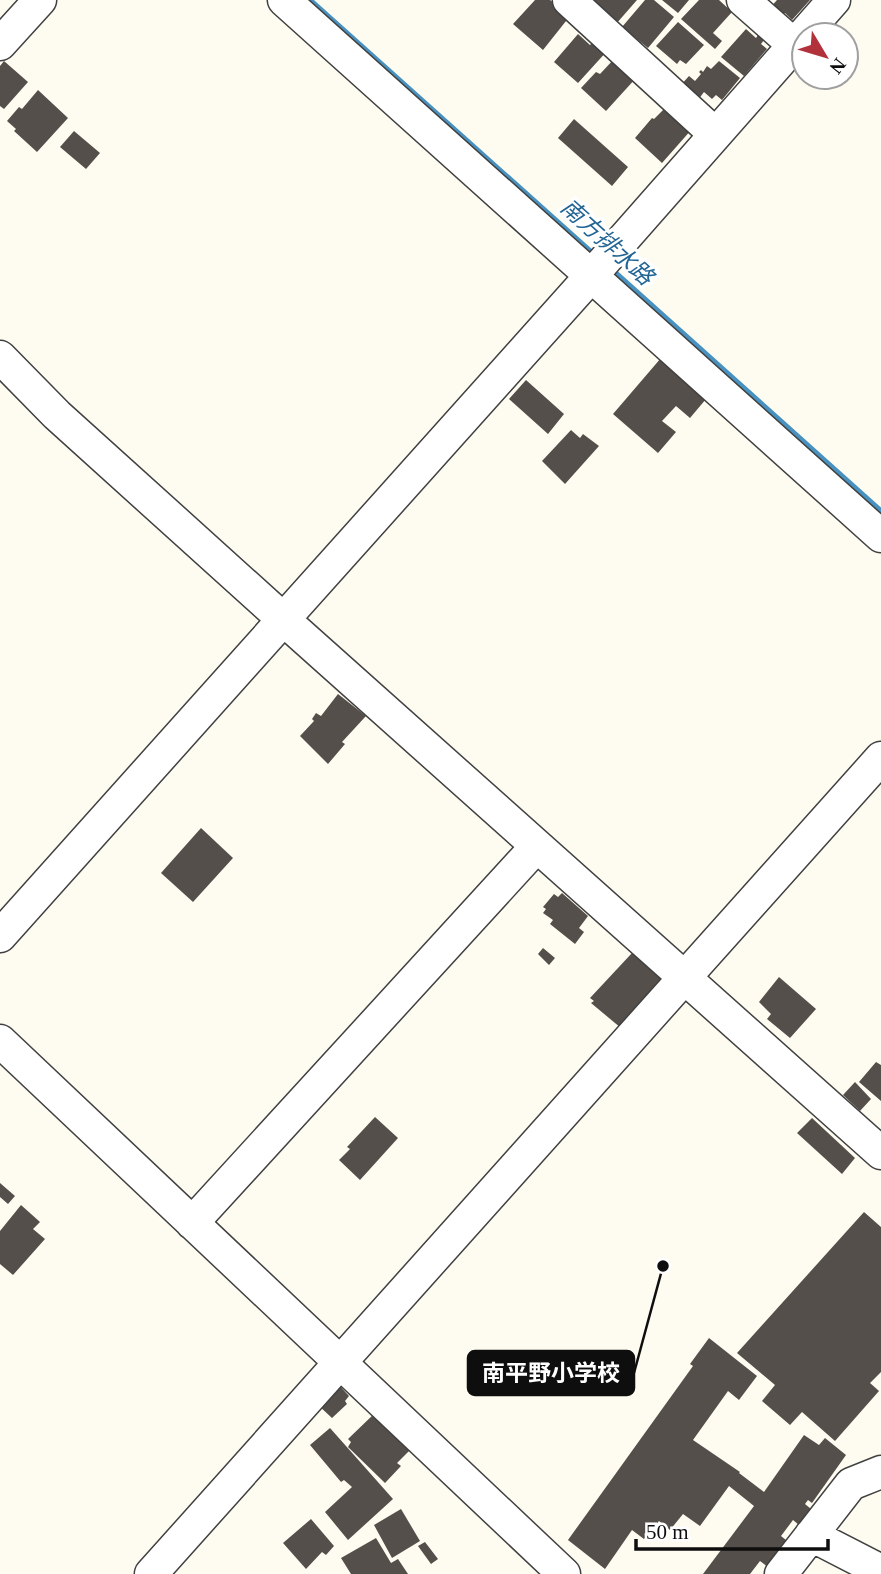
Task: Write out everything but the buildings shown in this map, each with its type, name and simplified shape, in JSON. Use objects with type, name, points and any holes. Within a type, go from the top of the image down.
[{"type":"street","points":[[0,44],[40,0]]},
{"type":"street","points":[[284,0],[598,267],[881,536]]},
{"type":"street","points":[[569,0],[715,134]]},
{"type":"street","points":[[743,0],[790,42]]},
{"type":"street","points":[[816,21],[834,0]]},
{"type":"street","points":[[0,936],[790,50]]},
{"type":"street","points":[[0,357],[57,415],[881,1153]]},
{"type":"street","points":[[151,1574],[881,758]]},
{"type":"street","points":[[192,1223],[537,846]]},
{"type":"street","points":[[0,1041],[564,1574]]},
{"type":"street","points":[[781,1574],[851,1484],[881,1472]]},
{"type":"street","points":[[811,1535],[881,1571]]},
{"type":"waterway","name":"南方排水路","points":[[308,0],[597,259]]},
{"type":"waterway","name":"南方排水路","points":[[607,267],[881,513]]},
{"type":"place","name":"南平野小学校","points":[[663,1266]]}]
